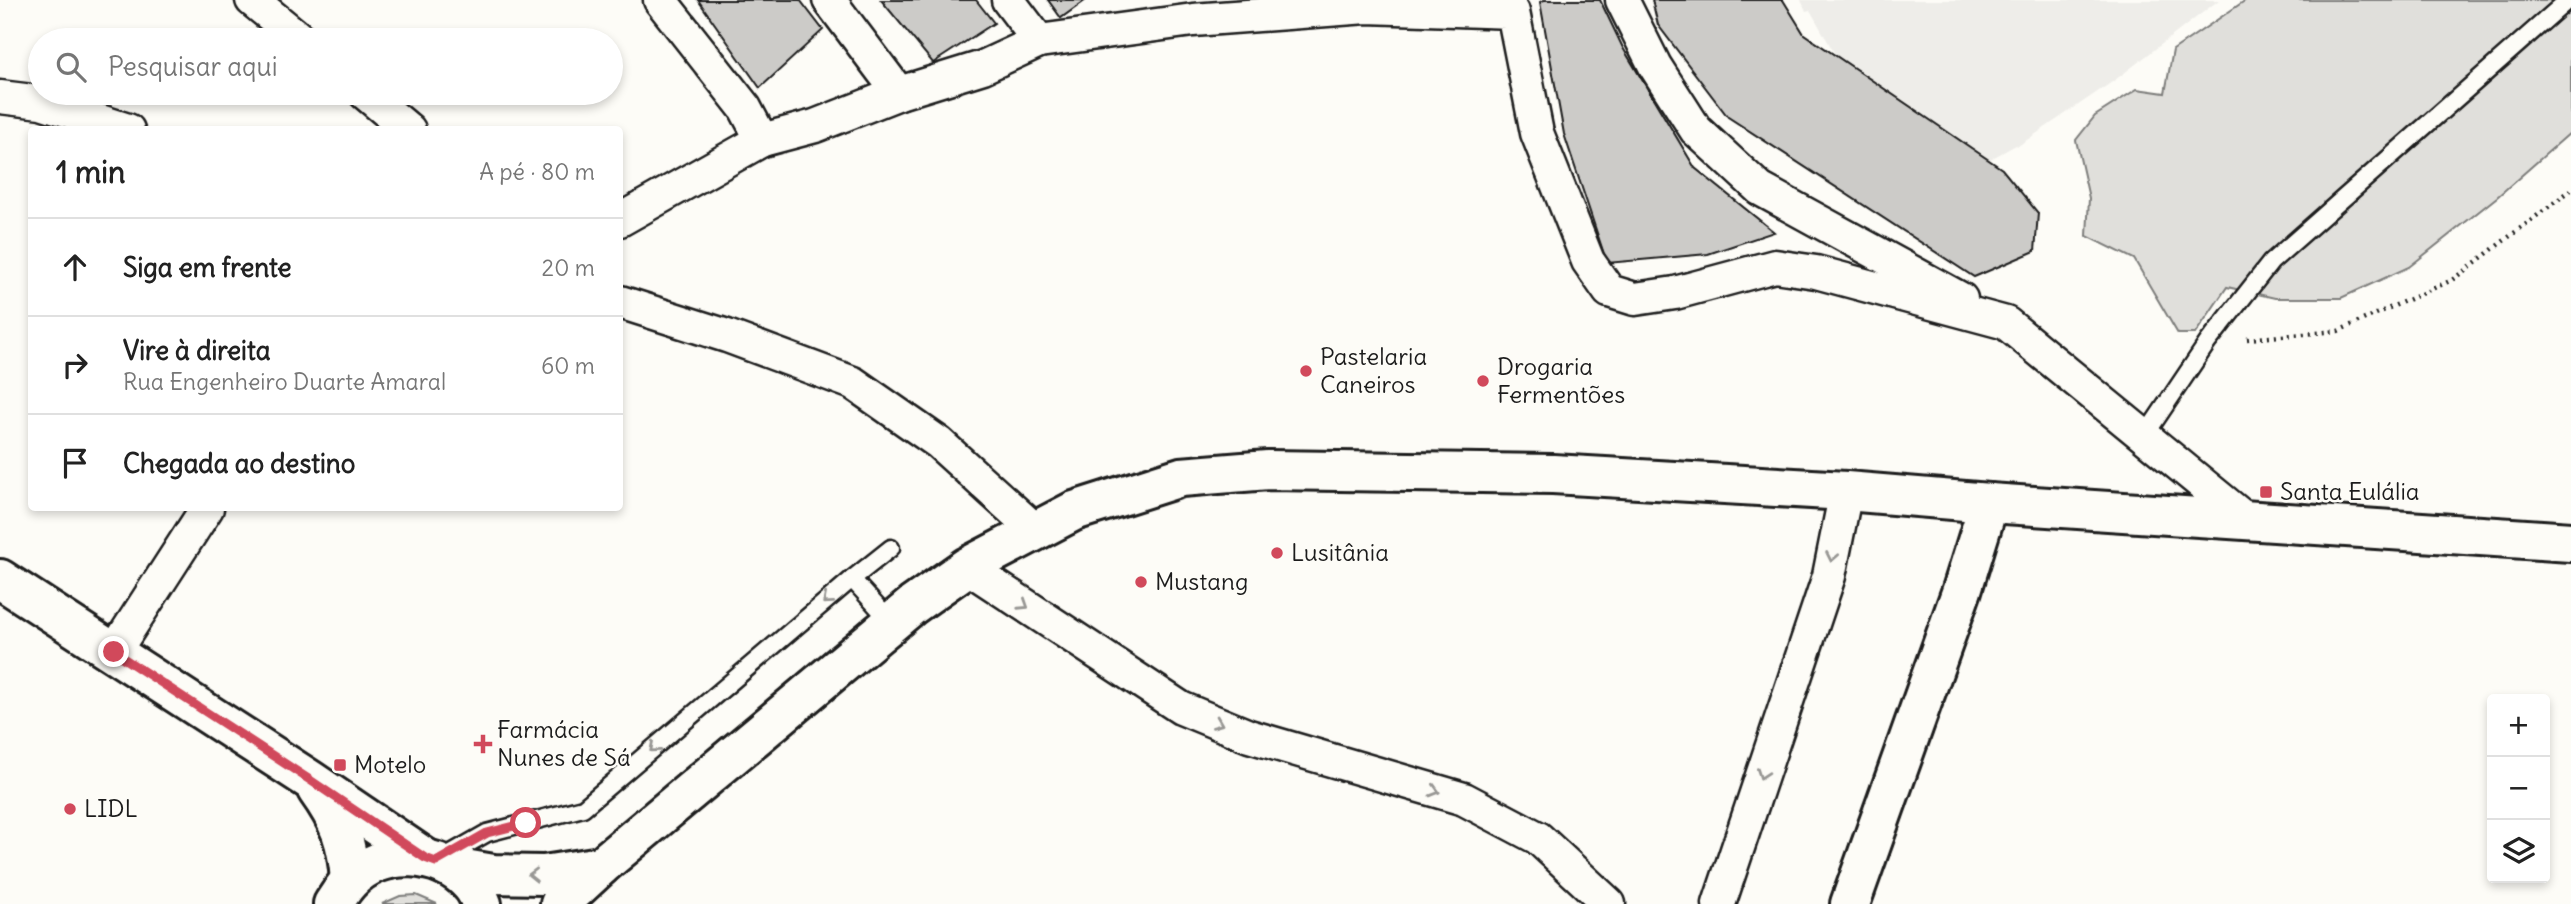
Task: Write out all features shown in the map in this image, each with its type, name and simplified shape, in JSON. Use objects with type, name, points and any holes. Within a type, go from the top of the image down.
[{"type":"main road","points":[[560,904],[601,866],[892,622],[967,567],[1074,511],[1181,477],[1268,470],[1553,474],[1846,491],[2571,542]]},
{"type":"main road","points":[[1850,904],[1962,590],[1989,503]]},
{"type":"main road","points":[[0,579],[471,884],[482,904]]},
{"type":"main road","points":[[310,780],[335,815],[348,851],[342,892]]},
{"type":"main road","points":[[342,892],[372,864],[398,857],[493,874],[544,875],[601,866]]},
{"type":"street","points":[[252,0],[286,28]]},
{"type":"street","points":[[660,0],[745,108],[762,140]]},
{"type":"street","points":[[829,0],[899,93]]},
{"type":"street","points":[[1008,0],[1039,41]]},
{"type":"street","points":[[1622,0],[1655,66],[1696,130],[1760,189],[2006,323],[2244,518]]},
{"type":"street","points":[[623,218],[762,140],[815,127],[899,93],[983,67],[1039,41],[1187,10],[1364,3],[1513,12],[1537,134],[1588,261],[1609,291],[1635,299],[1675,293],[1775,266],[1816,272],[2006,323]]},
{"type":"street","points":[[0,97],[47,116],[105,126]]},
{"type":"street","points":[[379,105],[404,126]]},
{"type":"street","points":[[623,303],[727,336],[853,383],[939,443],[1037,531]]},
{"type":"street","points":[[1719,904],[1829,576],[1846,491]]},
{"type":"street","points":[[114,652],[205,511]]},
{"type":"street","points":[[967,567],[1181,708],[1248,736],[1464,799],[1538,838],[1609,904]]},
{"type":"lane","points":[[2144,436],[2208,342],[2271,262],[2568,0]]},
{"type":"lane","points":[[436,862],[487,833],[583,808],[891,548]]},
{"type":"lane","points":[[852,579],[892,622]]},
{"type":"path","points":[[2208,342],[2338,331],[2452,280],[2571,190]]},
{"type":"shaded area","points":[[1801,0],[2219,0],[2115,80],[2018,146],[1987,161],[1835,54],[1810,10],[1806,11]]},
{"type":"shaded area","points":[[2246,0],[2571,0],[2571,132],[2497,197],[2409,267],[2341,298],[2275,298],[2227,287],[2195,334],[2178,334],[2134,259],[2087,236],[2089,198],[2076,140],[2095,116],[2137,89],[2165,93],[2173,50]]},
{"type":"shaded area","points":[[416,895],[437,904],[382,904],[400,896]]},
{"type":"building","points":[[698,0],[800,0],[823,30],[760,88]]},
{"type":"building","points":[[881,0],[976,0],[994,23],[933,63]]},
{"type":"building","points":[[1048,0],[1086,0],[1061,18]]},
{"type":"building","points":[[1600,0],[1623,48],[1695,168],[1774,232],[1708,254],[1607,263],[1564,134],[1540,2]]},
{"type":"building","points":[[1652,0],[1783,0],[1804,34],[2002,169],[2038,213],[2035,251],[1974,277],[1728,117],[1658,25]]},
{"type":"place","name":"Pastelaria Caneiros","points":[[1306,371]]},
{"type":"place","name":"Drogaria Fermentões","points":[[1483,381]]},
{"type":"place","name":"Santa Eulália","points":[[2266,492]]},
{"type":"place","name":"Lusitânia","points":[[1277,553]]},
{"type":"place","name":"Mustang","points":[[1141,582]]},
{"type":"place","name":"Farmácia Nunes de Sá","points":[[483,744]]},
{"type":"place","name":"Motelo","points":[[340,765]]},
{"type":"place","name":"LIDL","points":[[70,809]]},
{"type":"route","points":[[114,652],[425,858],[436,862],[487,833],[526,823]]}]
